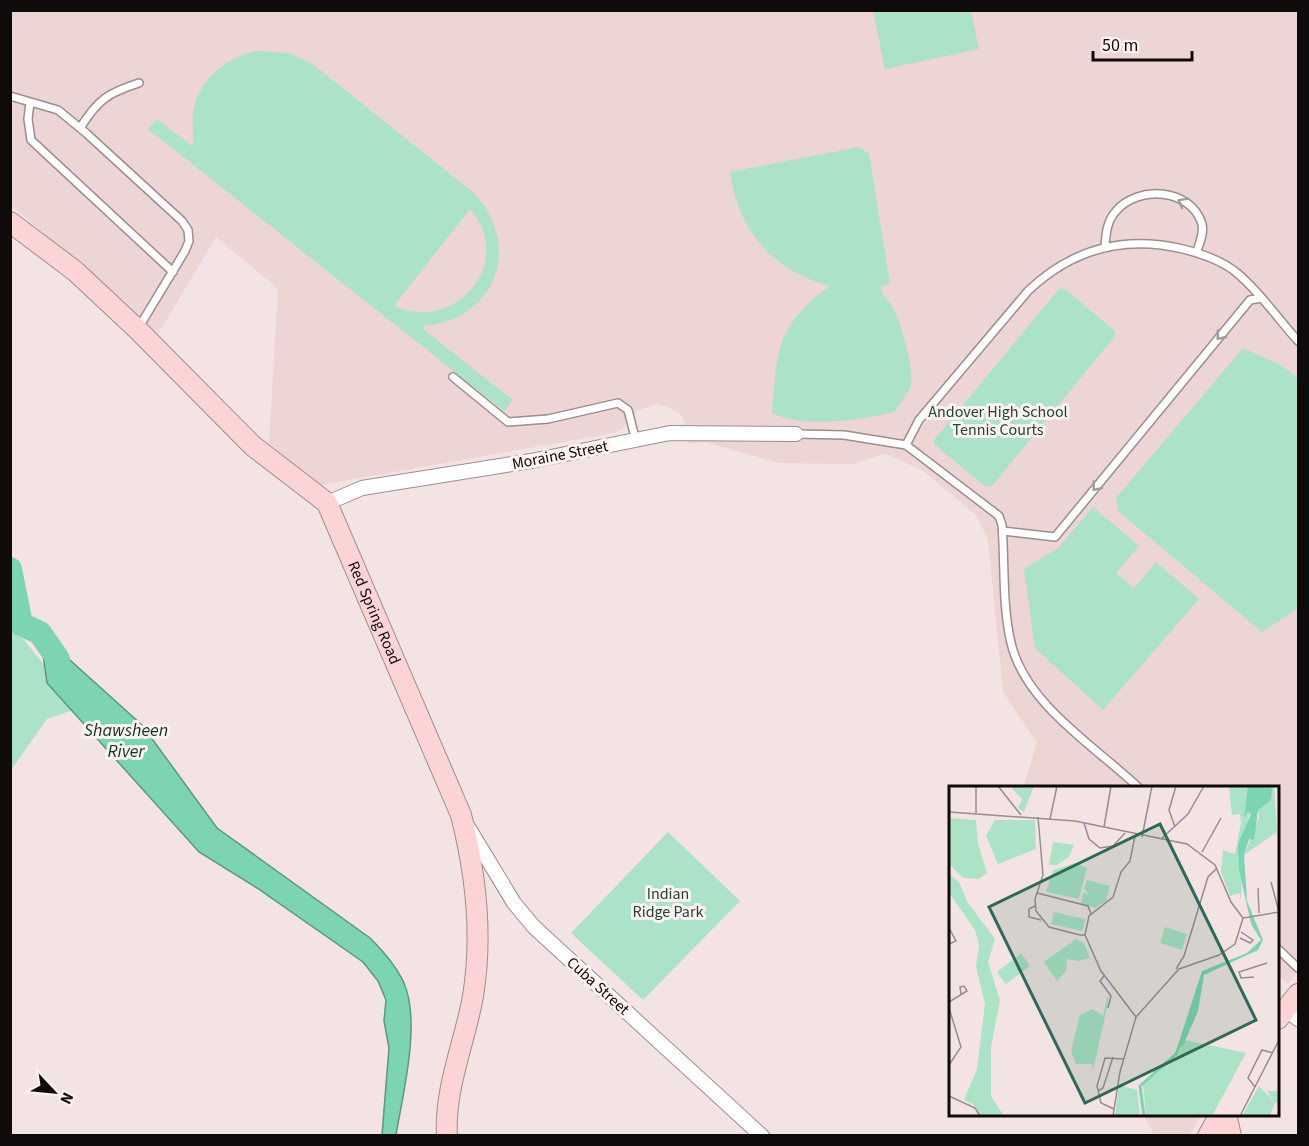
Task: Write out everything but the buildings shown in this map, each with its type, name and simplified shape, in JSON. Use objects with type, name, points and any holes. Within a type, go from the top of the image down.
[{"type":"main road","name":"Red Spring Road","points":[[10,222],[75,271],[137,329],[253,446],[327,503],[461,814],[476,894],[478,946],[473,996],[449,1097],[447,1136]]},
{"type":"main road","points":[[1208,1136],[1219,1116]]},
{"type":"main road","points":[[1227,1116],[1232,1136]]},
{"type":"street","name":"Moraine Street","points":[[327,503],[362,488],[531,461],[669,433],[796,434]]},
{"type":"street","name":"Cuba Street","points":[[461,814],[514,903],[534,927],[762,1136]]},
{"type":"lane","points":[[80,128],[92,108],[109,93],[139,83]]},
{"type":"lane","points":[[10,96],[58,110],[166,205],[188,230],[189,241],[173,272],[137,329]]},
{"type":"lane","points":[[30,102],[28,119],[31,140],[173,272]]},
{"type":"lane","points":[[1105,246],[1109,221],[1115,211],[1133,198],[1153,193],[1169,195],[1196,212],[1202,226],[1197,251]]},
{"type":"lane","points":[[906,445],[920,420],[1028,291],[1047,273],[1080,254],[1105,246],[1136,242],[1197,251],[1235,271],[1299,341]]},
{"type":"lane","points":[[1003,531],[1055,537],[1250,300],[1261,298]]},
{"type":"lane","points":[[453,377],[508,422],[548,419],[618,403],[628,410],[636,441]]},
{"type":"lane","points":[[796,434],[844,435],[906,445],[996,513],[1001,520],[1003,531],[1011,641],[1024,674],[1053,712],[1137,786]]},
{"type":"lane","points":[[1279,950],[1299,968]]},
{"type":"shaded area","points":[[10,11],[1298,11],[1298,972],[1288,984],[1279,977],[1279,786],[1023,786],[1037,743],[1003,692],[988,540],[976,515],[922,470],[885,454],[852,464],[779,463],[704,442],[688,444],[684,420],[680,414],[669,407],[656,404],[637,411],[623,428],[614,433],[315,486],[269,443],[278,289],[216,237],[158,334],[11,205]]},
{"type":"shaded area","points":[[1144,1116],[1200,1116],[1189,1136],[1154,1135]]},
{"type":"green space","points":[[873,11],[971,11],[979,49],[885,69]]},
{"type":"green space","points":[[257,51],[289,53],[314,65],[474,193],[489,214],[497,235],[499,257],[494,277],[485,295],[470,310],[449,320],[425,326],[423,329],[513,400],[504,411],[148,129],[157,119],[192,146],[193,113],[201,90],[215,72],[246,54]],"holes":[[[470,209],[483,229],[486,250],[483,270],[473,288],[458,301],[439,310],[417,312],[394,306]]]},
{"type":"green space","points":[[859,147],[869,154],[890,284],[881,286],[884,296],[894,310],[904,337],[911,372],[910,388],[894,412],[832,422],[799,421],[785,418],[772,413],[778,356],[783,341],[789,327],[799,314],[830,286],[791,270],[761,245],[741,212],[730,172]]},
{"type":"green space","name":"Andover High School Tennis Courts","points":[[1059,289],[1065,289],[1115,331],[1115,336],[992,486],[986,487],[934,444],[934,440]]},
{"type":"green space","points":[[1243,348],[1279,364],[1298,378],[1298,608],[1262,632],[1118,511],[1116,498]]},
{"type":"green space","points":[[1093,507],[1139,546],[1116,573],[1134,588],[1156,562],[1199,599],[1103,710],[1035,648],[1024,569],[1058,548]]},
{"type":"green space","points":[[11,629],[24,640],[79,708],[47,719],[11,770]]},
{"type":"green space","name":"Indian Ridge Park","points":[[668,832],[740,901],[643,1000],[571,933]]},
{"type":"water","name":"Shawsheen River","points":[[40,633],[142,725],[217,828],[370,938],[393,964],[404,983],[411,1018],[409,1058],[396,1135],[382,1135],[389,1048],[384,1021],[386,1000],[378,981],[363,962],[257,888],[199,852],[47,683]]},
{"type":"waterway","name":"Shawsheen River","points":[[10,569],[21,624],[40,633],[58,659]]}]
